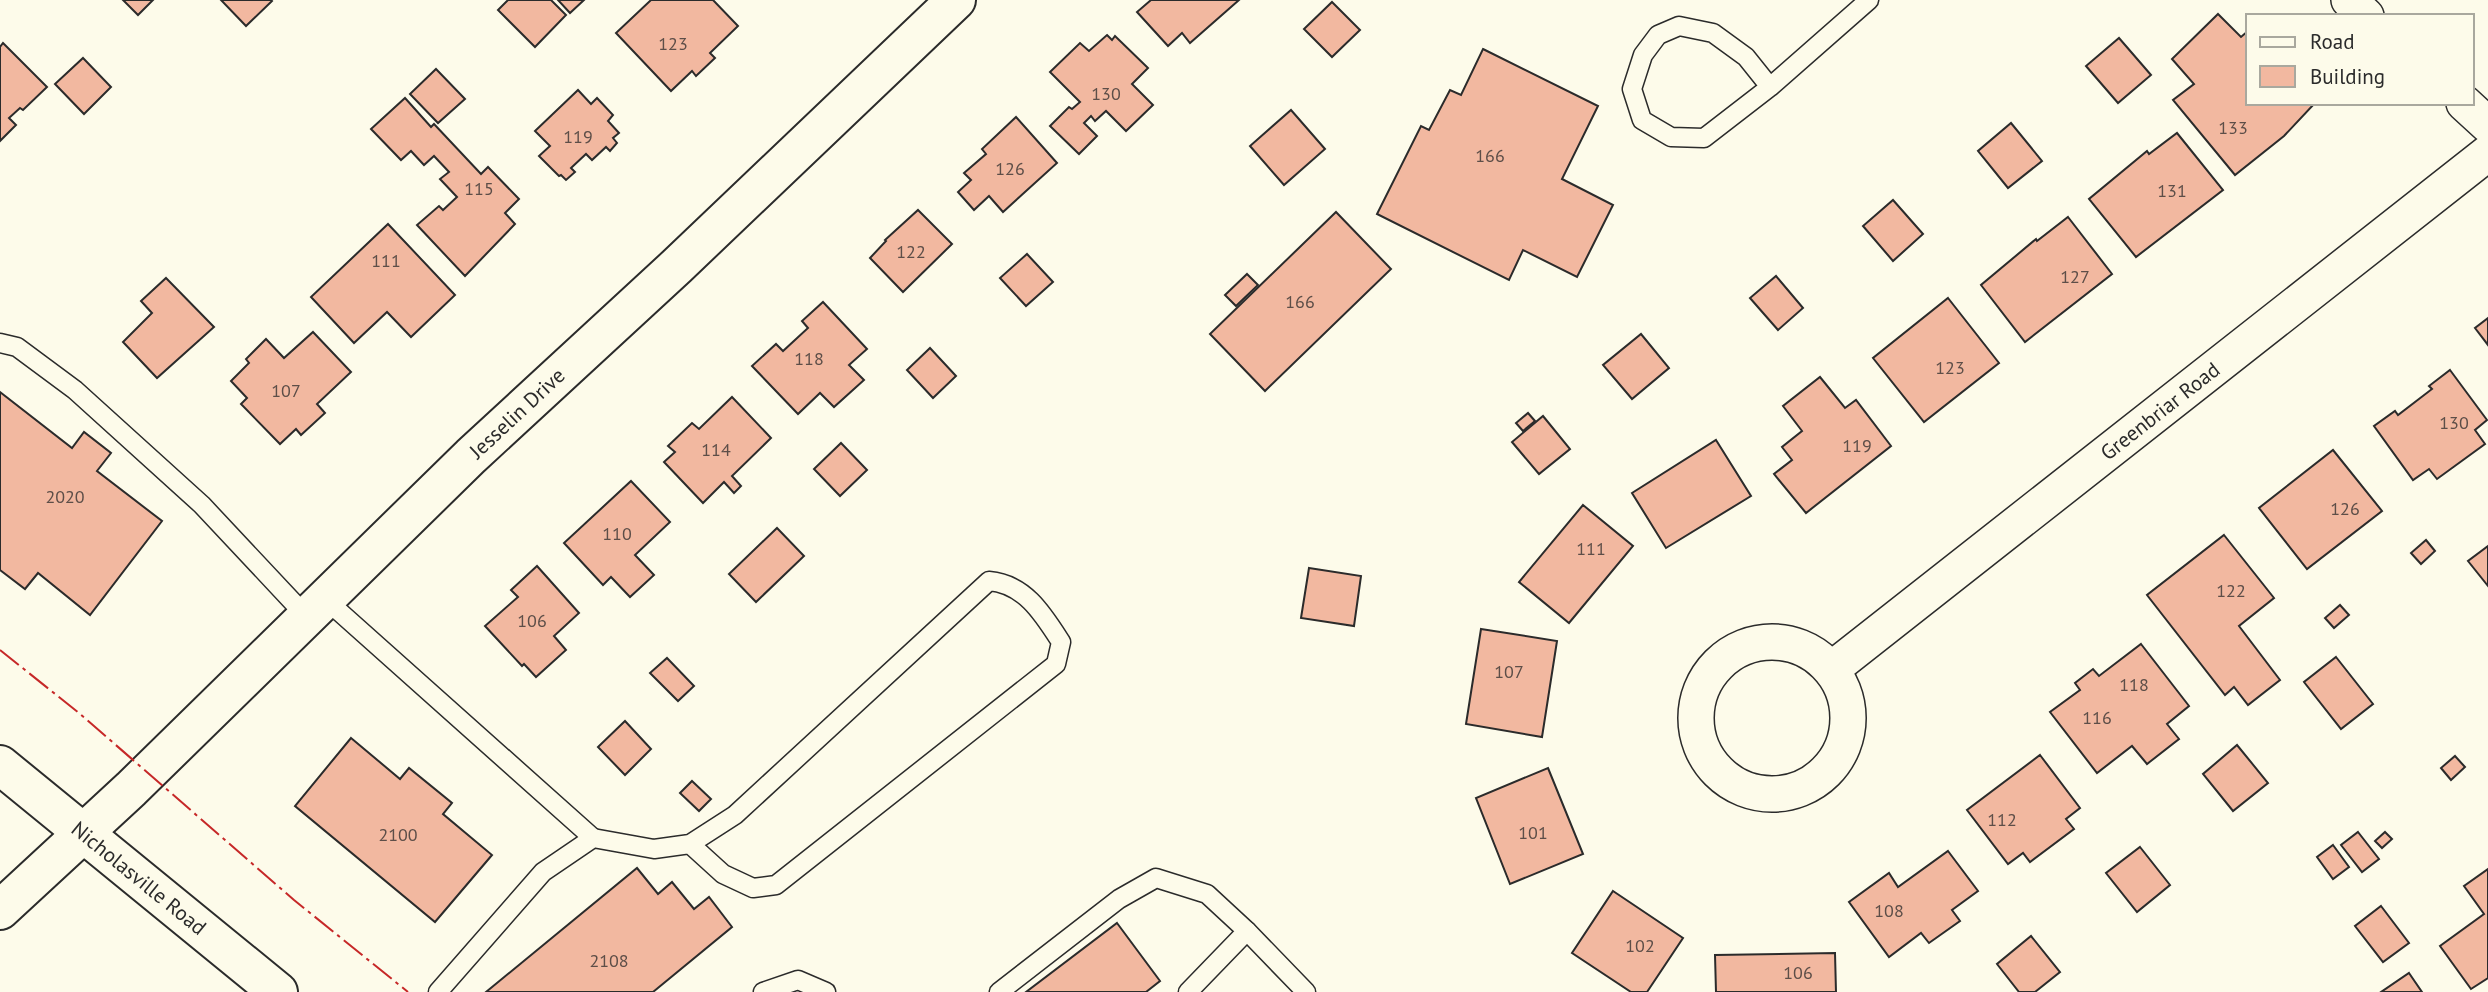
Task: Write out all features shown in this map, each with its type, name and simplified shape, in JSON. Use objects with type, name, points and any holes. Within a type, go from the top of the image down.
[{"type":"street","name":"Jesselin Drive","points":[[0,910],[131,789],[471,456],[677,266],[956,0]]},
{"type":"street","points":[[2349,0],[2364,14]]},
{"type":"street","points":[[2465,105],[2488,125]]},
{"type":"street","name":"Greenbriar Road","points":[[1832,669],[2488,153]]},
{"type":"street","points":[[1765,641],[1790,643],[1813,652],[1832,669],[1844,691],[1849,716],[1845,741],[1833,764],[1815,781],[1792,792],[1767,794],[1742,788],[1721,774],[1705,755],[1697,731],[1696,706],[1704,682],[1720,662],[1740,648],[1765,641]]},
{"type":"street","name":"Nicholasville Road","points":[[0,765],[278,992]]},
{"type":"lane","points":[[1770,88],[1746,57],[1713,33],[1679,26],[1658,35],[1643,55],[1632,89],[1642,120],[1671,137],[1704,138],[1770,88],[1869,0]]},
{"type":"lane","points":[[0,343],[17,347],[85,398],[315,607],[593,838],[654,849],[690,844],[735,814],[989,581],[1004,582],[1039,608],[1061,642],[1056,664],[776,885],[753,888],[723,874],[690,844]]},
{"type":"lane","points":[[438,992],[543,872],[593,838]]},
{"type":"lane","points":[[999,992],[1119,899],[1156,878],[1207,894],[1306,992]]},
{"type":"lane","points":[[1188,992],[1247,931]]},
{"type":"lane","points":[[763,992],[798,980],[826,992]]},
{"type":"building","points":[[123,0],[153,0],[138,15]]},
{"type":"building","points":[[221,0],[271,0],[272,1],[246,26]]},
{"type":"building","points":[[508,0],[551,0],[566,15],[535,47],[498,10]]},
{"type":"building","points":[[558,0],[584,0],[570,13]]},
{"type":"building","points":[[651,0],[713,0],[738,26],[710,53],[715,58],[696,76],[692,71],[671,91],[616,33]]},
{"type":"building","points":[[1151,0],[1239,0],[1190,43],[1182,33],[1168,46],[1137,12]]},
{"type":"building","points":[[1332,2],[1360,30],[1332,57],[1304,29]]},
{"type":"building","points":[[2218,14],[2241,37],[2246,33],[2246,105],[2313,105],[2284,136],[2235,175],[2173,100],[2194,84],[2172,59]]},
{"type":"building","points":[[1107,35],[1112,40],[1115,36],[1148,68],[1132,84],[1153,105],[1126,131],[1106,111],[1095,121],[1091,116],[1084,123],[1097,136],[1079,154],[1050,126],[1069,107],[1072,109],[1080,102],[1050,72],[1080,43],[1089,51]]},
{"type":"building","points":[[2119,38],[2151,75],[2118,103],[2086,66]]},
{"type":"building","points":[[3,43],[47,87],[23,110],[20,108],[9,118],[16,125],[0,141],[0,47]]},
{"type":"building","points":[[1483,49],[1598,106],[1562,179],[1613,205],[1577,277],[1523,250],[1509,280],[1377,214],[1421,126],[1429,130],[1450,90],[1461,95]]},
{"type":"building","points":[[83,58],[111,87],[84,114],[55,84]]},
{"type":"building","points":[[436,69],[465,99],[438,123],[410,94]]},
{"type":"building","points":[[578,90],[591,104],[597,98],[613,115],[608,121],[619,133],[613,138],[617,143],[610,151],[606,147],[592,160],[586,154],[571,168],[575,172],[566,180],[539,156],[550,146],[535,131]]},
{"type":"building","points":[[405,98],[431,127],[434,124],[481,174],[488,167],[519,199],[505,213],[515,224],[465,276],[417,225],[439,206],[443,210],[457,197],[440,179],[449,172],[434,156],[424,165],[411,151],[401,160],[371,129]]},
{"type":"building","points":[[1291,110],[1325,149],[1284,185],[1250,146]]},
{"type":"building","points":[[1016,117],[1057,163],[1003,212],[989,196],[974,210],[958,192],[971,180],[964,173],[986,154],[982,149]]},
{"type":"building","points":[[2011,123],[2042,161],[2008,188],[1978,151]]},
{"type":"building","points":[[2177,133],[2223,190],[2136,257],[2089,199],[2147,151],[2149,154]]},
{"type":"building","points":[[1893,200],[1923,234],[1893,261],[1863,226]]},
{"type":"building","points":[[918,210],[952,244],[903,292],[870,258],[885,240]]},
{"type":"building","points":[[1336,212],[1391,269],[1265,391],[1210,334]]},
{"type":"building","points":[[2068,217],[2112,274],[2025,342],[1981,285],[2036,239],[2037,241]]},
{"type":"building","points":[[388,224],[455,295],[411,337],[387,312],[354,343],[311,297]]},
{"type":"building","points":[[1027,254],[1053,282],[1026,306],[1000,278]]},
{"type":"building","points":[[1247,274],[1258,285],[1236,306],[1225,295]]},
{"type":"building","points":[[1776,276],[1803,308],[1778,330],[1750,298]]},
{"type":"building","points":[[166,278],[214,327],[157,378],[123,342],[152,313],[141,301]]},
{"type":"building","points":[[1948,298],[1999,363],[1924,422],[1873,358]]},
{"type":"building","points":[[823,302],[867,349],[849,365],[864,380],[834,407],[820,393],[798,414],[752,366],[776,344],[783,351],[808,328],[802,321]]},
{"type":"building","points":[[2488,318],[2488,345],[2475,328]]},
{"type":"building","points":[[313,332],[351,372],[317,404],[325,413],[301,435],[296,429],[280,444],[241,404],[247,398],[231,381],[249,363],[246,359],[266,339],[284,358]]},
{"type":"building","points":[[1641,334],[1669,368],[1632,399],[1603,365]]},
{"type":"building","points":[[930,348],[956,376],[933,398],[907,370]]},
{"type":"building","points":[[2450,370],[2487,420],[2475,430],[2485,444],[2437,479],[2429,469],[2413,480],[2374,426],[2395,411],[2398,415],[2432,389],[2429,386]]},
{"type":"building","points":[[1820,377],[1845,408],[1856,400],[1891,446],[1806,513],[1774,474],[1792,460],[1782,447],[1802,431],[1783,406]]},
{"type":"building","points":[[0,392],[72,448],[84,432],[111,453],[97,471],[162,521],[90,615],[38,573],[25,589],[0,570]]},
{"type":"building","points":[[732,397],[771,438],[732,476],[741,486],[734,493],[724,482],[703,503],[664,462],[675,452],[668,446],[692,423],[699,429]]},
{"type":"building","points":[[1528,413],[1535,421],[1523,431],[1516,423]]},
{"type":"building","points":[[1543,416],[1570,449],[1539,474],[1512,442]]},
{"type":"building","points":[[1716,440],[1751,496],[1666,548],[1632,493]]},
{"type":"building","points":[[841,443],[867,470],[840,496],[814,469]]},
{"type":"building","points":[[2333,450],[2382,511],[2307,569],[2259,508]]},
{"type":"building","points":[[631,481],[670,522],[635,555],[654,575],[630,597],[611,577],[603,585],[564,543]]},
{"type":"building","points":[[1583,505],[1633,546],[1569,623],[1519,582]]},
{"type":"building","points":[[777,528],[804,556],[756,602],[729,574]]},
{"type":"building","points":[[2224,535],[2274,598],[2239,626],[2280,680],[2248,705],[2234,687],[2225,695],[2147,595]]},
{"type":"building","points":[[2426,540],[2435,551],[2421,564],[2411,553]]},
{"type":"building","points":[[2488,546],[2488,586],[2468,561]]},
{"type":"building","points":[[537,566],[579,613],[554,636],[566,650],[536,677],[524,664],[522,666],[485,626],[518,597],[511,590]]},
{"type":"building","points":[[1309,568],[1361,576],[1354,626],[1301,618]]},
{"type":"building","points":[[2340,605],[2349,615],[2334,628],[2325,618]]},
{"type":"building","points":[[1481,629],[1557,641],[1542,737],[1466,724]]},
{"type":"building","points":[[2141,644],[2189,706],[2167,724],[2179,739],[2147,764],[2132,746],[2097,773],[2050,712],[2080,690],[2075,683],[2093,669],[2099,676]]},
{"type":"building","points":[[2336,657],[2373,704],[2341,729],[2304,682]]},
{"type":"building","points":[[667,658],[694,686],[678,701],[650,673]]},
{"type":"building","points":[[625,721],[651,749],[625,775],[598,747]]},
{"type":"building","points":[[351,738],[400,779],[409,768],[452,803],[443,814],[492,855],[435,922],[295,806]]},
{"type":"building","points":[[2237,745],[2268,783],[2233,811],[2203,774]]},
{"type":"building","points":[[2040,755],[2080,808],[2066,819],[2074,829],[2030,862],[2023,853],[2008,864],[1967,810]]},
{"type":"building","points":[[2455,756],[2465,767],[2451,780],[2441,768]]},
{"type":"building","points":[[1548,768],[1583,854],[1510,884],[1476,798]]},
{"type":"building","points":[[692,781],[711,799],[699,811],[680,793]]},
{"type":"building","points":[[2358,832],[2379,859],[2362,872],[2341,845]]},
{"type":"building","points":[[2385,832],[2392,839],[2382,848],[2375,841]]},
{"type":"building","points":[[2333,845],[2349,867],[2333,879],[2317,857]]},
{"type":"building","points":[[2140,847],[2170,885],[2137,912],[2106,873]]},
{"type":"building","points":[[1948,851],[1978,891],[1952,910],[1960,921],[1929,943],[1921,933],[1889,957],[1849,902],[1889,873],[1898,887]]},
{"type":"building","points":[[637,868],[658,894],[672,882],[694,909],[709,897],[732,927],[653,992],[486,992]]},
{"type":"building","points":[[2488,869],[2488,978],[2471,989],[2440,946],[2484,914],[2464,886]]},
{"type":"building","points":[[1613,891],[1683,938],[1647,992],[1631,992],[1572,953]]},
{"type":"building","points":[[2381,906],[2409,943],[2383,962],[2355,926]]},
{"type":"building","points":[[1117,923],[1160,981],[1146,992],[1026,992]]},
{"type":"building","points":[[2031,936],[2060,972],[2035,992],[2019,992],[1997,964]]},
{"type":"building","points":[[1835,953],[1836,992],[1716,992],[1715,955]]},
{"type":"building","points":[[2409,973],[2422,992],[2381,992]]},
{"type":"power","points":[[0,650],[79,713],[294,900],[408,992]]}]
